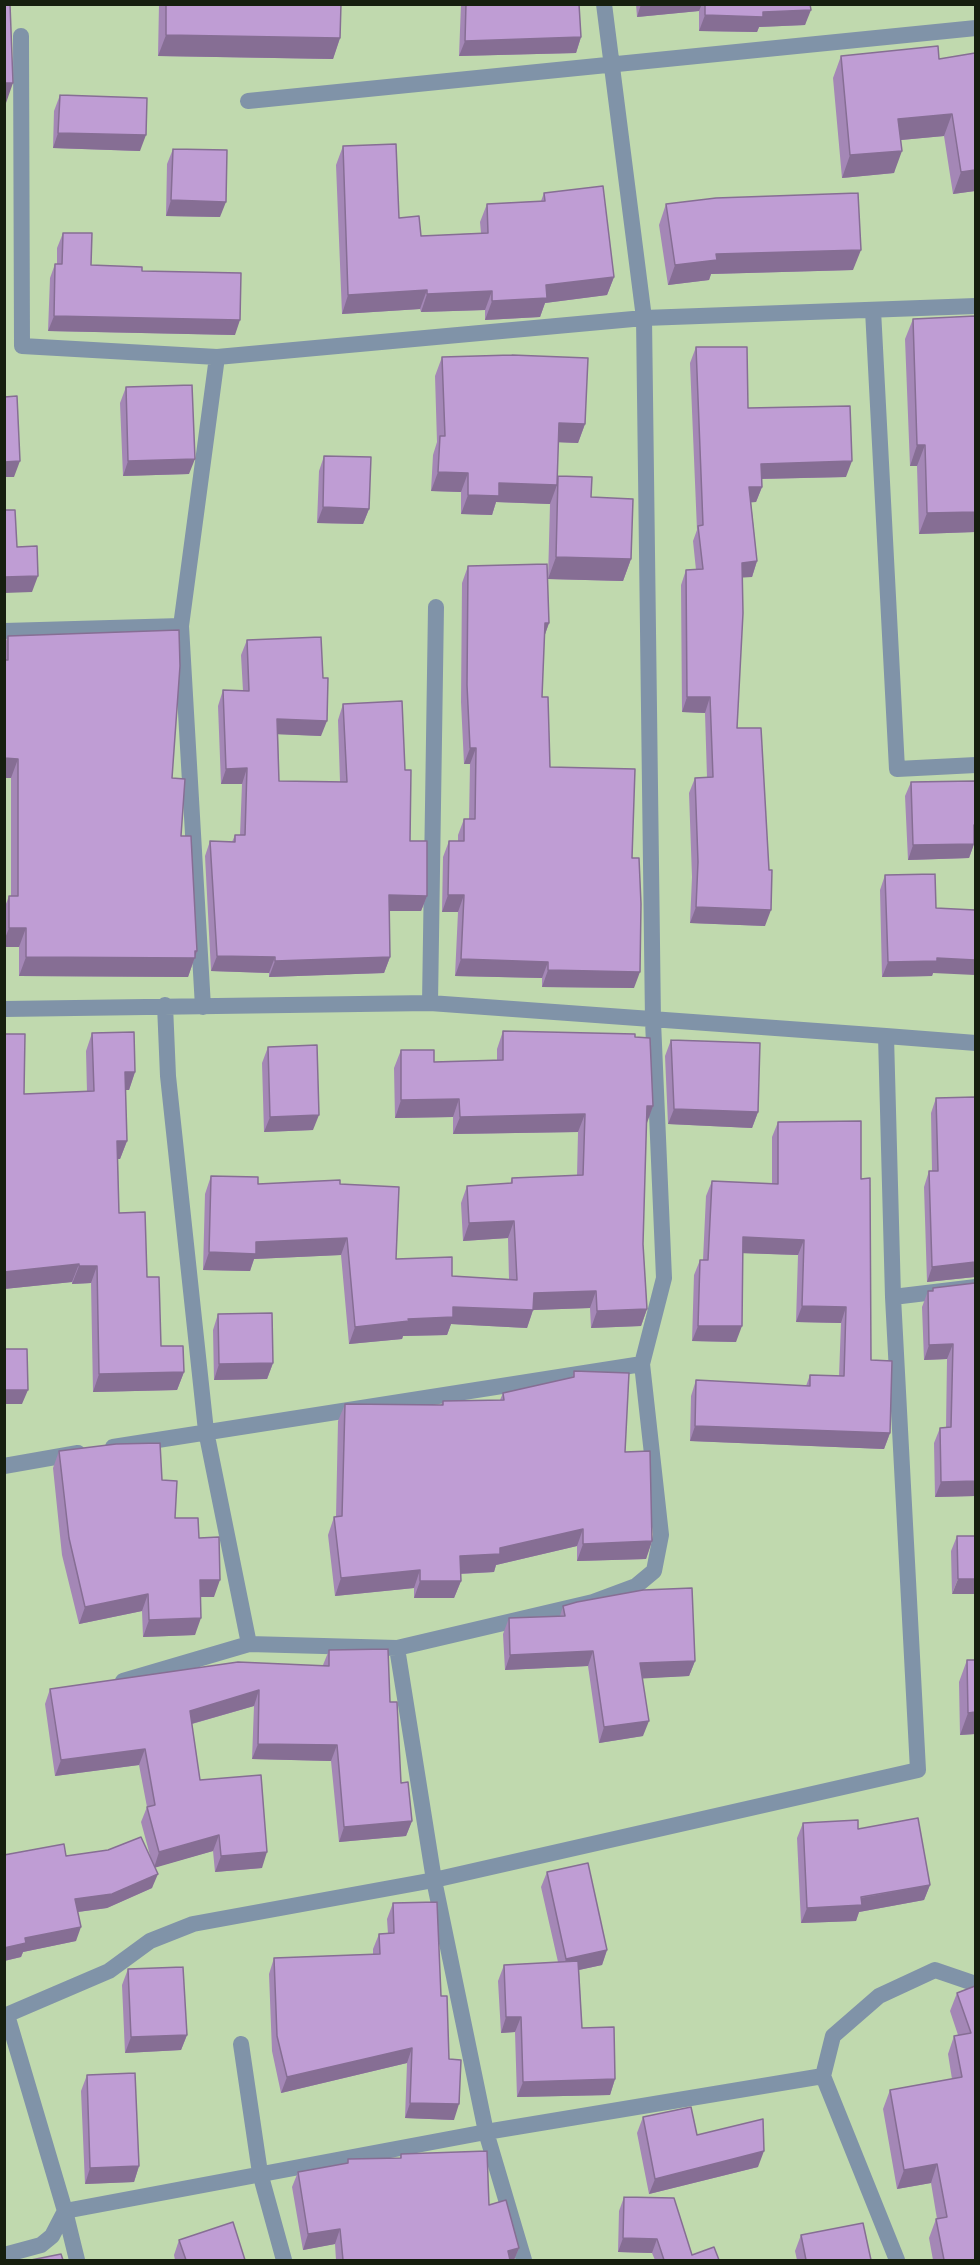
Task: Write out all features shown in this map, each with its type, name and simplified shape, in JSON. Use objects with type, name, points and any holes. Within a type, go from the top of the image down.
[{"type":"street","points":[[123,1681],[249,1644],[396,1648],[593,1602],[636,1586],[654,1571],[661,1535],[642,1364],[663,1278],[653,1021],[644,318],[604,4]]},
{"type":"street","points":[[248,101],[975,28]]},
{"type":"street","points":[[21,36],[22,346],[217,357],[644,318],[975,306]]},
{"type":"street","points":[[873,310],[897,769],[975,765]]},
{"type":"street","points":[[203,1008],[180,626],[217,357]]},
{"type":"street","points":[[430,1003],[436,607]]},
{"type":"street","points":[[4,631],[180,626]]},
{"type":"street","points":[[4,1010],[165,1005],[203,1008],[430,1003],[975,1043]]},
{"type":"street","points":[[165,1005],[168,1077],[206,1431],[249,1644]]},
{"type":"street","points":[[77,2260],[65,2211],[6,2015],[110,1971],[150,1941],[193,1924],[434,1880],[918,1770],[893,1297],[886,1036]]},
{"type":"street","points":[[893,1297],[975,1287]]},
{"type":"street","points":[[4,1466],[206,1431],[642,1364]]},
{"type":"street","points":[[396,1648],[434,1880],[486,2132],[524,2260]]},
{"type":"street","points":[[897,2260],[823,2076],[832,2036],[879,1996],[935,1970],[975,1984]]},
{"type":"street","points":[[241,2044],[260,2173],[284,2260]]},
{"type":"street","points":[[65,2211],[486,2132],[823,2076]]},
{"type":"street","points":[[4,2255],[41,2245],[52,2236],[65,2211]]},
{"type":"building","points":[[4,4],[10,4],[13,83],[4,83]]},
{"type":"building","points":[[166,4],[341,4],[340,38],[166,35]]},
{"type":"building","points":[[466,4],[579,4],[581,37],[465,41]]},
{"type":"building","points":[[705,4],[810,4],[811,10],[763,12],[763,17],[705,15]]},
{"type":"building","points":[[938,46],[939,59],[975,53],[975,170],[961,172],[952,114],[898,119],[902,151],[850,155],[841,56]]},
{"type":"building","points":[[60,95],[147,98],[146,135],[58,133]]},
{"type":"building","points":[[396,144],[399,218],[419,216],[421,236],[488,233],[487,204],[545,201],[544,193],[603,186],[614,277],[546,285],[547,298],[492,301],[492,291],[427,294],[427,290],[348,295],[343,146]]},
{"type":"building","points":[[173,149],[227,150],[226,202],[171,200]]},
{"type":"building","points":[[858,193],[861,250],[716,254],[717,260],[675,265],[666,204],[716,198]]},
{"type":"building","points":[[63,233],[92,233],[91,265],[142,267],[142,271],[241,273],[240,320],[54,316],[55,264],[62,264]]},
{"type":"building","points":[[975,316],[975,512],[927,513],[925,445],[917,445],[913,319]]},
{"type":"building","points":[[696,347],[747,347],[748,408],[850,406],[852,461],[761,464],[762,487],[749,487],[757,561],[742,563],[743,613],[737,728],[761,728],[769,870],[772,870],[771,910],[696,907],[698,862],[695,778],[713,777],[710,697],[687,697],[686,570],[703,569],[698,526],[703,525]]},
{"type":"building","points":[[512,355],[588,358],[585,424],[559,423],[557,485],[499,483],[499,496],[468,495],[468,473],[438,472],[440,436],[445,436],[442,357]]},
{"type":"building","points":[[192,385],[195,459],[128,461],[126,387]]},
{"type":"building","points":[[17,396],[20,461],[4,462],[4,397]]},
{"type":"building","points":[[324,456],[371,457],[369,509],[323,507]]},
{"type":"building","points":[[558,476],[592,477],[591,497],[633,499],[631,559],[556,557]]},
{"type":"building","points":[[4,510],[15,510],[17,547],[37,546],[38,576],[4,577]]},
{"type":"building","points":[[547,564],[549,623],[545,623],[542,697],[548,697],[550,767],[635,769],[632,858],[639,858],[640,972],[548,970],[548,962],[461,959],[464,895],[448,895],[449,841],[464,841],[464,819],[475,819],[476,748],[470,748],[467,685],[468,566]]},
{"type":"building","points":[[179,630],[180,666],[172,778],[185,779],[181,836],[191,836],[197,951],[195,951],[195,958],[26,957],[26,928],[9,928],[9,896],[18,896],[18,759],[4,758],[4,660],[8,660],[8,636]]},
{"type":"building","points":[[321,637],[323,678],[328,678],[327,721],[277,719],[279,781],[347,782],[343,704],[402,701],[405,770],[411,770],[410,841],[427,841],[427,896],[389,895],[390,957],[275,961],[275,957],[217,956],[210,841],[235,842],[235,835],[245,835],[247,768],[226,769],[223,690],[249,691],[247,640]]},
{"type":"building","points":[[975,781],[974,844],[913,845],[911,782]]},
{"type":"building","points":[[935,874],[936,908],[975,910],[975,960],[937,958],[937,961],[888,962],[885,875]]},
{"type":"building","points":[[503,1031],[635,1034],[635,1037],[650,1038],[653,1106],[647,1106],[643,1244],[647,1309],[597,1311],[596,1291],[534,1293],[533,1310],[453,1307],[453,1317],[408,1319],[409,1321],[355,1327],[347,1238],[256,1242],[256,1254],[209,1252],[211,1176],[258,1177],[258,1184],[340,1180],[340,1184],[399,1187],[396,1259],[452,1257],[452,1276],[517,1280],[514,1221],[469,1223],[467,1186],[512,1183],[512,1178],[583,1175],[585,1114],[460,1117],[459,1099],[401,1100],[401,1050],[434,1050],[434,1062],[503,1060]]},
{"type":"building","points":[[134,1032],[135,1072],[125,1072],[127,1141],[117,1141],[119,1213],[145,1212],[147,1277],[159,1277],[161,1346],[183,1346],[184,1372],[99,1374],[97,1266],[79,1266],[79,1264],[4,1272],[4,1034],[25,1034],[24,1094],[94,1091],[92,1033]]},
{"type":"building","points":[[671,1040],[760,1043],[758,1112],[674,1109]]},
{"type":"building","points":[[317,1045],[319,1115],[270,1117],[268,1047]]},
{"type":"building","points":[[975,1097],[975,1262],[932,1267],[929,1171],[938,1171],[936,1098]]},
{"type":"building","points":[[861,1121],[861,1179],[870,1178],[871,1360],[892,1361],[890,1433],[695,1426],[696,1380],[810,1386],[810,1375],[844,1376],[846,1307],[802,1306],[804,1240],[743,1237],[742,1326],[698,1326],[700,1260],[708,1260],[712,1181],[778,1184],[778,1122]]},
{"type":"building","points":[[975,1283],[975,1481],[941,1482],[940,1428],[951,1427],[953,1344],[929,1345],[928,1291],[933,1291],[933,1288]]},
{"type":"building","points":[[272,1313],[273,1363],[219,1364],[218,1314]]},
{"type":"building","points":[[4,1349],[27,1349],[28,1390],[4,1390]]},
{"type":"building","points":[[574,1371],[629,1373],[625,1452],[650,1451],[652,1541],[583,1544],[583,1529],[500,1548],[500,1554],[460,1556],[461,1581],[420,1581],[420,1570],[341,1578],[334,1517],[342,1516],[345,1404],[443,1405],[443,1401],[504,1400],[503,1393],[574,1377]]},
{"type":"building","points":[[160,1443],[162,1480],[177,1481],[175,1518],[198,1518],[199,1538],[219,1537],[220,1580],[200,1580],[201,1618],[149,1620],[148,1594],[85,1607],[69,1538],[59,1451],[116,1444]]},
{"type":"building","points":[[957,1536],[975,1536],[975,1579],[958,1579]]},
{"type":"building","points":[[692,1588],[695,1661],[640,1663],[649,1721],[604,1727],[593,1651],[510,1655],[509,1618],[565,1616],[563,1606],[577,1602],[643,1590]]},
{"type":"building","points":[[388,1649],[390,1702],[397,1702],[401,1783],[408,1782],[412,1821],[344,1827],[337,1745],[258,1744],[259,1690],[190,1711],[200,1780],[261,1775],[267,1852],[221,1856],[219,1835],[159,1852],[147,1807],[155,1805],[145,1749],[61,1760],[50,1689],[238,1662],[329,1666],[329,1650]]},
{"type":"building","points":[[967,1660],[975,1660],[975,1712],[968,1713]]},
{"type":"building","points":[[918,1818],[930,1885],[861,1897],[862,1905],[807,1908],[803,1823],[858,1820],[858,1829]]},
{"type":"building","points":[[141,1837],[158,1874],[112,1894],[75,1899],[81,1927],[25,1938],[26,1943],[4,1948],[4,1855],[64,1844],[66,1856],[108,1850]]},
{"type":"building","points":[[588,1863],[607,1950],[566,1959],[547,1872]]},
{"type":"building","points":[[437,1902],[441,1996],[447,1996],[449,2059],[461,2060],[459,2104],[410,2103],[412,2048],[287,2077],[277,2036],[274,1958],[380,1954],[379,1934],[394,1933],[393,1903]]},
{"type":"building","points":[[578,1961],[582,2028],[614,2027],[615,2079],[523,2082],[521,2017],[506,2017],[504,1965]]},
{"type":"building","points":[[183,1967],[187,2035],[131,2037],[128,1969]]},
{"type":"building","points":[[975,1986],[975,2260],[944,2260],[936,2219],[947,2217],[937,2164],[904,2170],[890,2090],[962,2077],[954,2036],[971,2033],[957,1993]]},
{"type":"building","points":[[135,2073],[139,2166],[90,2168],[87,2075]]},
{"type":"building","points":[[691,2107],[697,2135],[763,2119],[764,2151],[655,2179],[643,2117]]},
{"type":"building","points":[[487,2151],[489,2205],[506,2200],[519,2248],[508,2251],[510,2260],[343,2260],[340,2229],[308,2234],[298,2172],[348,2163],[348,2159],[401,2158],[401,2154]]},
{"type":"building","points":[[624,2197],[674,2198],[692,2255],[714,2247],[719,2260],[664,2260],[657,2239],[623,2238]]},
{"type":"building","points":[[233,2222],[245,2260],[186,2260],[179,2240]]},
{"type":"building","points":[[863,2223],[871,2260],[806,2260],[801,2235]]},
{"type":"building","points":[[61,2254],[63,2260],[31,2260]]}]
